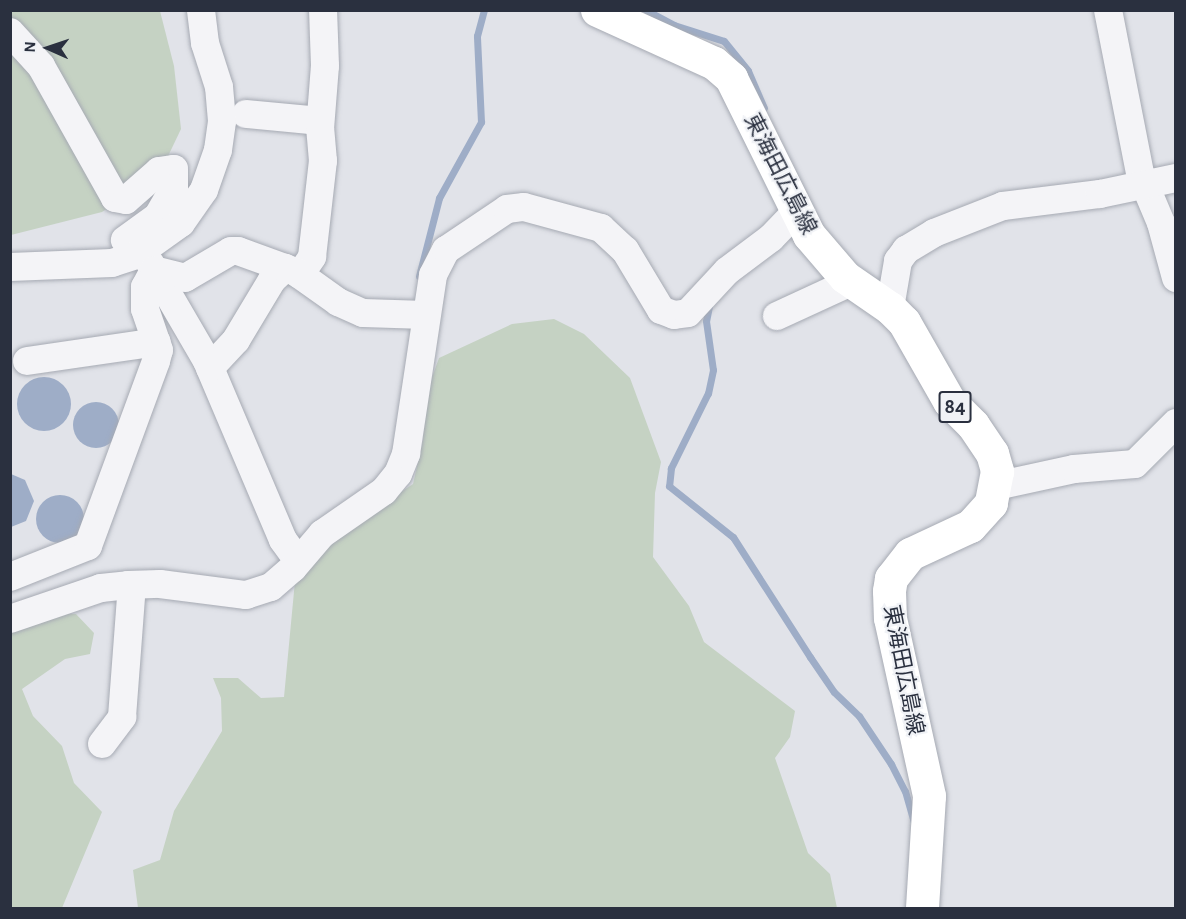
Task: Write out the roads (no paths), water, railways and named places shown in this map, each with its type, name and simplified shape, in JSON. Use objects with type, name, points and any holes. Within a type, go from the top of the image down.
[{"type":"main road","name":"東海田広島線","points":[[597,10],[724,70],[736,86],[799,220],[828,261],[851,282],[890,308],[904,322],[949,401],[973,425],[992,453],[996,486],[991,503],[970,526],[910,554],[891,578],[890,618],[929,796],[922,909]]},
{"type":"street","points":[[10,577],[88,546],[156,361],[157,342],[145,309],[149,260],[181,223],[204,190],[218,150],[222,121],[219,87],[205,43],[201,10]]},
{"type":"street","points":[[210,368],[236,340],[272,280],[293,271],[312,257],[323,161],[320,122],[326,66],[323,10]]},
{"type":"street","points":[[1108,10],[1145,185],[1161,223],[1176,278]]},
{"type":"street","points":[[10,32],[41,66],[115,198],[126,200],[159,171],[174,170],[174,188],[158,216],[113,249],[112,262]]},
{"type":"street","points":[[246,114],[320,122]]},
{"type":"street","points":[[890,308],[898,261],[911,246],[934,233],[1003,206],[1145,185],[1176,178]]},
{"type":"street","points":[[10,619],[101,588],[132,585],[246,595],[271,586],[322,534],[384,490],[398,474],[406,454],[433,275],[446,250],[507,209],[524,207],[601,228],[626,250],[661,310],[674,315],[688,313],[712,285],[799,220]]},
{"type":"street","points":[[10,267],[149,260],[185,278],[231,251],[293,271],[338,302],[363,313],[426,315]]},
{"type":"street","points":[[149,260],[210,368],[283,540],[298,561]]},
{"type":"street","points":[[777,316],[851,282]]},
{"type":"street","points":[[27,361],[157,342]]},
{"type":"street","points":[[996,486],[1074,469],[1135,464],[1176,423]]},
{"type":"street","points":[[102,744],[122,717],[132,585]]},
{"type":"water","points":[[44,377],[54,379],[63,385],[69,394],[71,404],[69,414],[63,423],[54,429],[44,431],[34,429],[25,423],[19,414],[17,404],[19,394],[25,385],[34,379]]},
{"type":"water","points":[[96,402],[112,409],[119,425],[112,441],[96,448],[80,441],[73,425],[80,409]]},
{"type":"water","points":[[11,474],[25,480],[34,501],[26,521],[11,527]]},
{"type":"water","points":[[55,495],[65,495],[80,505],[84,519],[83,528],[74,539],[65,543],[55,543],[40,533],[36,524],[36,514],[46,499]]},
{"type":"waterway","points":[[419,276],[439,198],[481,122],[477,36],[484,10]]},
{"type":"waterway","points":[[646,10],[674,25],[724,41],[748,71],[764,108]]},
{"type":"waterway","points":[[709,306],[706,321],[713,370],[708,393],[671,468],[669,486],[733,537],[834,692],[859,716],[891,764],[905,791],[914,823]]}]
